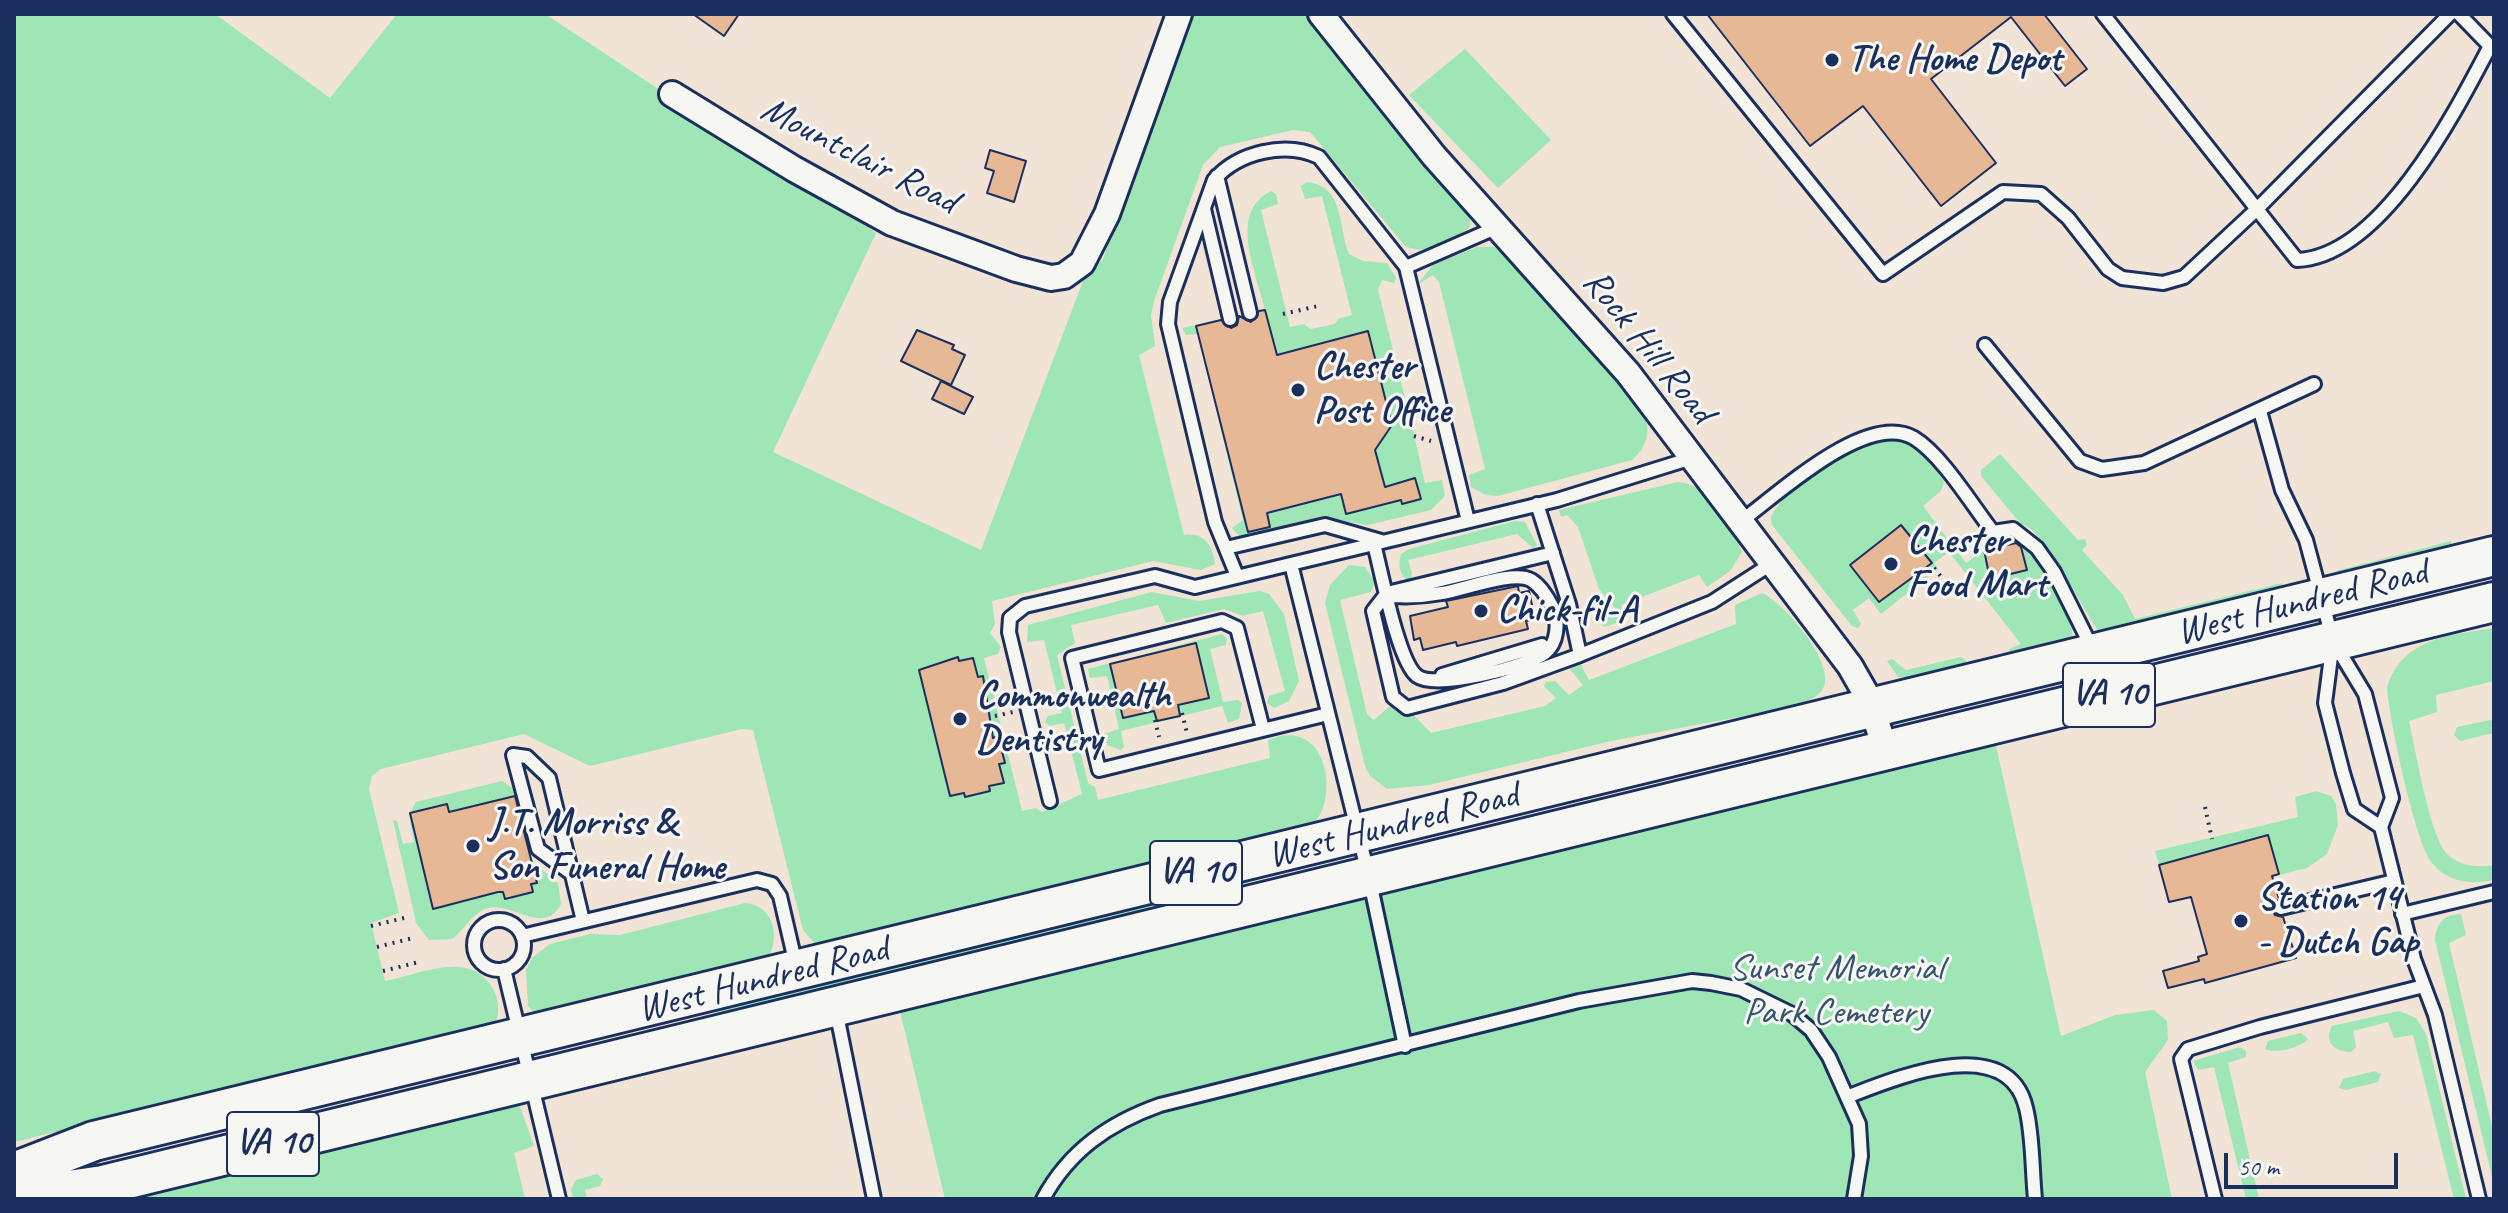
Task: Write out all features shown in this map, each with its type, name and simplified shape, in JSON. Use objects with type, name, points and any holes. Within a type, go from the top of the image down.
[{"type":"main road","name":"West Hundred Road","points":[[14,1172],[94,1141],[798,972],[2494,556]]},
{"type":"main road","name":"West Hundred Road","points":[[14,1198],[105,1192],[531,1082],[2494,602]]},
{"type":"street","name":"Mountclair Road","points":[[672,94],[794,169],[892,223],[1016,269],[1051,278],[1064,276],[1082,263],[1107,214],[1179,14]]},
{"type":"street","name":"Rock Hill Road","points":[[1321,14],[1434,156],[1500,226],[1628,373],[1850,666],[1873,709],[1885,749]]},
{"type":"street","points":[[94,1141],[105,1192]]},
{"type":"lane","points":[[1673,14],[1883,274],[2003,192],[2041,194],[2068,218],[2108,269],[2122,278],[2142,283],[2163,283],[2184,277],[2256,210],[2450,14]]},
{"type":"lane","points":[[2103,14],[2297,260],[2320,259],[2367,230],[2443,135],[2492,44],[2459,14]]},
{"type":"lane","points":[[1237,576],[1215,522],[1168,324],[1170,302],[1217,176],[1226,166],[1289,148],[1319,157],[1406,267],[1468,521]]},
{"type":"lane","points":[[1217,176],[1250,313]]},
{"type":"lane","points":[[1204,209],[1230,319]]},
{"type":"lane","points":[[1406,267],[1500,226]]},
{"type":"lane","points":[[1985,345],[2080,461],[2102,469],[2144,463],[2314,384]]},
{"type":"lane","points":[[2260,411],[2282,490],[2306,540],[2333,641],[2365,694],[2392,798],[2381,827],[2402,914],[2435,1015],[2479,1199]]},
{"type":"lane","points":[[1740,522],[1826,458],[1860,438],[1882,432],[1912,437],[1927,448],[1993,532],[2013,529],[2037,548],[2095,655]]},
{"type":"lane","points":[[1050,801],[1009,632],[1010,618],[1025,606],[1155,576],[1195,587],[1537,504],[1692,458]]},
{"type":"lane","points":[[1537,504],[1580,655]]},
{"type":"lane","points":[[1226,548],[1325,525],[1379,543]]},
{"type":"lane","points":[[1379,543],[1387,593],[1402,655],[1417,676],[1437,682],[1461,679],[1530,661],[1547,652],[1556,630],[1556,617],[1548,596],[1531,580],[1515,576],[1419,597],[1387,593]]},
{"type":"lane","points":[[1553,553],[1387,593],[1373,611],[1393,697],[1407,708],[1503,683],[1712,602],[1771,564]]},
{"type":"lane","points":[[1291,564],[1369,877],[1405,1046]]},
{"type":"lane","points":[[1263,729],[1237,628],[1230,623],[1222,621],[1072,658],[1099,770],[1328,714]]},
{"type":"lane","points":[[2333,641],[2325,703],[2343,773],[2354,809],[2381,827]]},
{"type":"lane","points":[[572,874],[538,849],[513,755],[527,757],[549,778],[572,874],[583,921]]},
{"type":"lane","points":[[522,936],[757,880],[768,883],[780,896],[798,972]]},
{"type":"lane","points":[[2281,908],[2394,881]]},
{"type":"lane","points":[[2402,914],[2494,892]]},
{"type":"lane","points":[[500,920],[514,925],[522,936],[522,954],[512,966],[504,969],[488,967],[476,955],[474,947],[478,931],[484,924],[500,920]]},
{"type":"lane","points":[[504,969],[559,1199]]},
{"type":"lane","points":[[1043,1199],[1071,1158],[1096,1135],[1125,1118],[1160,1105],[1579,1001],[1692,981],[1711,983],[1764,998],[1811,1030],[1849,1096],[1859,1124],[1861,1156],[1854,1199]]},
{"type":"lane","points":[[2215,1199],[2181,1059],[2188,1049],[2260,1027],[2424,986]]},
{"type":"lane","points":[[836,1007],[874,1199]]},
{"type":"lane","points":[[1849,1096],[1926,1071],[1976,1063],[1990,1067],[2006,1076],[2026,1106],[2035,1199]]},
{"type":"path","points":[[1283,314],[1318,306]]},
{"type":"path","points":[[1934,568],[1955,594]]},
{"type":"path","points":[[2205,807],[2212,839]]},
{"type":"path","points":[[371,926],[408,917]]},
{"type":"path","points":[[377,947],[413,938]]},
{"type":"path","points":[[383,971],[419,962]]},
{"type":"green space","points":[[14,14],[215,14],[330,98],[397,14],[545,14],[876,233],[773,452],[981,550],[1083,281],[1103,259],[1187,14],[1310,14],[1464,203],[1470,216],[1470,227],[1430,248],[1405,246],[1310,132],[1293,130],[1220,147],[1203,165],[1154,301],[1151,315],[1155,346],[1139,355],[1184,535],[1202,538],[1212,551],[1215,564],[1201,570],[1153,561],[992,601],[995,624],[990,633],[1001,647],[998,654],[984,658],[1022,811],[1036,808],[1042,812],[1082,794],[1064,723],[1050,726],[1045,722],[1048,716],[1062,713],[1044,640],[1027,642],[1028,625],[1152,592],[1199,601],[1260,591],[1269,594],[1284,614],[1299,681],[1289,701],[1274,708],[1267,703],[1269,696],[1285,691],[1263,611],[1243,616],[1224,609],[1166,623],[1158,605],[1071,625],[1075,643],[1057,655],[1088,783],[1095,787],[1098,800],[1270,758],[1268,740],[1288,735],[1303,738],[1315,748],[1322,761],[1326,795],[1322,811],[1314,824],[817,946],[803,930],[753,730],[742,729],[590,766],[524,734],[381,769],[372,776],[369,789],[399,913],[371,923],[385,981],[443,967],[471,970],[483,977],[495,993],[498,1011],[495,1025],[14,1142]]},
{"type":"green space","points":[[1465,49],[1551,140],[1498,188],[1409,95]]},
{"type":"green space","name":"Chester Post Office","points":[[1307,182],[1319,185],[1334,199],[1349,254],[1363,261],[1387,263],[1396,278],[1394,283],[1382,280],[1378,290],[1407,406],[1431,416],[1409,413],[1425,483],[1442,480],[1445,496],[1431,510],[1368,525],[1320,518],[1240,537],[1232,528],[1243,520],[1198,334],[1186,335],[1182,328],[1265,310],[1248,245],[1248,229],[1250,214],[1258,201],[1271,191],[1276,194],[1278,204],[1261,210],[1290,327],[1304,324],[1310,329],[1335,324],[1338,319],[1352,315],[1322,196],[1305,199],[1301,186]]},
{"type":"green space","points":[[1477,247],[1494,247],[1501,252],[1636,398],[1645,414],[1648,430],[1644,446],[1632,460],[1498,496],[1486,495],[1471,487],[1469,475],[1485,469],[1439,282],[1433,275],[1417,285],[1433,265]]},
{"type":"green space","points":[[1895,438],[1924,456],[1940,474],[1944,482],[1941,491],[1923,506],[1966,563],[1984,550],[1991,578],[2026,570],[2020,542],[2028,548],[2063,606],[2072,639],[2010,656],[2009,649],[2021,644],[1949,552],[1934,563],[1938,569],[1881,614],[1869,598],[1853,610],[1861,624],[1858,628],[1852,626],[1772,525],[1771,516],[1794,488],[1826,464],[1861,446]]},
{"type":"green space","points":[[2000,454],[2078,540],[2085,539],[2087,545],[2082,550],[2123,595],[2135,619],[2282,583],[2283,586],[2276,591],[2099,633],[2049,549],[2031,529],[2020,523],[1981,476],[1981,470]]},
{"type":"green space","points":[[1678,482],[1701,490],[1710,498],[1725,518],[1742,552],[1730,571],[1707,587],[1699,575],[1621,605],[1625,620],[1604,627],[1601,624],[1616,609],[1599,589],[1578,527],[1567,515],[1561,517],[1559,510]]},
{"type":"green space","points":[[1515,521],[1525,522],[1537,545],[1533,548],[1517,534],[1408,560],[1412,573],[1410,581],[1402,573],[1401,554],[1409,549]]},
{"type":"green space","points":[[2451,541],[2451,548],[2343,575],[2336,571]]},
{"type":"green space","points":[[1349,565],[1365,567],[1375,582],[1371,592],[1340,600],[1367,714],[1374,720],[1391,705],[1407,708],[1431,733],[1545,706],[1556,698],[1544,686],[1546,682],[1555,681],[1569,695],[1583,685],[1570,669],[1573,666],[1581,665],[1589,680],[1736,624],[1735,605],[1762,593],[1781,607],[1813,645],[1825,672],[1825,683],[1818,695],[1797,706],[1611,741],[1429,785],[1387,789],[1370,776],[1365,766],[1325,603],[1330,585]]},
{"type":"green space","points":[[2494,628],[2494,681],[2436,695],[2437,712],[2409,721],[2429,811],[2440,844],[2447,854],[2463,864],[2494,865],[2494,880],[2468,882],[2452,878],[2438,869],[2425,851],[2404,779],[2387,688],[2403,659],[2415,649],[2444,637]]},
{"type":"green space","points":[[1222,634],[1227,639],[1226,645],[1210,649],[1223,702],[1238,700],[1242,703],[1239,719],[1228,723],[1222,706],[1121,731],[1124,747],[1121,750],[1107,745],[1104,734],[1119,729],[1107,676],[1090,678],[1088,669]]},
{"type":"green space","points":[[1961,657],[1966,660],[1966,666],[1919,678],[1898,677],[1887,661],[1892,659],[1906,670]]},
{"type":"green space","points":[[2490,720],[2494,722],[2493,733],[2460,741],[2454,735],[2457,727]]},
{"type":"green space","name":"Sunset Memorial Park Cemetery","points":[[1994,737],[2061,1036],[2115,1015],[2154,1010],[2167,1021],[2168,1040],[2145,1072],[2172,1199],[945,1199],[899,1007]]},
{"type":"green space","name":"J.T. Morriss & Son Funeral Home","points":[[502,781],[513,788],[530,854],[534,863],[558,883],[561,904],[554,914],[545,918],[495,907],[485,909],[452,939],[429,940],[416,923],[393,820],[397,821],[403,844],[414,842],[409,815],[416,802]]},
{"type":"green space","points":[[2316,791],[2331,796],[2336,804],[2338,825],[2327,854],[2307,868],[2213,891],[2159,865],[2155,851],[2298,817],[2295,797]]},
{"type":"green space","points":[[1177,888],[1179,898],[1142,915],[717,1018],[715,1010],[747,995]]},
{"type":"green space","points":[[745,903],[762,909],[772,923],[774,940],[768,958],[538,1017],[528,1006],[526,970],[532,958],[550,944],[590,934],[620,935]]},
{"type":"green space","points":[[2461,914],[2466,935],[2449,943],[2494,1135],[2494,1185],[2435,940],[2442,921]]},
{"type":"green space","points":[[2399,1011],[2416,1018],[2426,1034],[2466,1199],[2454,1199],[2413,1035],[2394,1038],[2388,1022],[2353,1031],[2356,1047],[2351,1052],[2336,1048],[2330,1041],[2332,1026]]},
{"type":"green space","points":[[2301,1033],[2308,1039],[2299,1045],[2281,1050],[2265,1049],[2268,1041]]},
{"type":"green space","points":[[2240,1047],[2246,1051],[2246,1057],[2228,1063],[2259,1199],[2246,1199],[2214,1067],[2198,1070],[2193,1061]]},
{"type":"green space","points":[[2375,1071],[2381,1074],[2378,1082],[2346,1090],[2339,1088],[2343,1079]]},
{"type":"green space","points":[[518,1101],[534,1146],[514,1153],[525,1199],[138,1199],[145,1189]]},
{"type":"green space","points":[[597,1174],[603,1179],[600,1186],[585,1190],[587,1199],[573,1199],[571,1189],[576,1180]]},
{"type":"building","points":[[693,14],[739,14],[724,36]]},
{"type":"building","points":[[1707,14],[2044,14],[2087,69],[2065,86],[2011,17],[1931,79],[1996,163],[1941,206],[1863,106],[1810,146]]},
{"type":"building","points":[[990,150],[1026,161],[1014,202],[987,193],[994,171],[985,168]]},
{"type":"building","name":"Chester Post Office","points":[[1265,310],[1277,355],[1368,331],[1392,425],[1375,450],[1385,487],[1415,478],[1421,499],[1402,504],[1401,500],[1346,514],[1341,494],[1267,513],[1270,527],[1248,532],[1196,326],[1221,320],[1231,328],[1237,325],[1239,316],[1251,322],[1259,311]]},
{"type":"building","points":[[917,330],[954,345],[952,349],[965,355],[951,385],[901,361]]},
{"type":"building","points":[[941,381],[973,397],[964,414],[932,399]]},
{"type":"building","name":"Chester Food Mart","points":[[1901,525],[1932,563],[1879,602],[1850,565]]},
{"type":"building","points":[[2016,543],[2021,547],[2027,570],[1990,579],[1984,550]]},
{"type":"building","name":"Chick-fil-A","points":[[1518,586],[1519,593],[1529,591],[1535,619],[1526,621],[1528,629],[1457,646],[1456,642],[1423,650],[1420,638],[1414,640],[1410,616],[1448,607],[1446,601]]},
{"type":"building","points":[[1196,643],[1209,698],[1178,705],[1180,716],[1157,721],[1154,711],[1123,718],[1110,664]]},
{"type":"building","name":"Commonwealth Dentistry","points":[[958,657],[959,661],[973,658],[978,677],[983,676],[993,738],[998,736],[1005,763],[999,764],[1004,783],[989,786],[990,791],[965,797],[964,793],[950,796],[919,670]]},
{"type":"building","name":"J.T. Morriss & Son Funeral Home","points":[[515,796],[537,883],[531,884],[533,892],[505,899],[503,892],[498,892],[433,909],[410,813],[447,804],[449,812]]},
{"type":"building","name":"Station 14 - Dutch Gap","points":[[2268,835],[2279,874],[2272,876],[2279,899],[2272,909],[2275,915],[2283,917],[2296,958],[2205,983],[2204,979],[2168,988],[2163,971],[2199,961],[2198,957],[2207,954],[2191,897],[2169,902],[2159,865]]},
{"type":"place","name":"The Home Depot","points":[[1832,60]]},
{"type":"place","name":"Chester Post Office","points":[[1298,390]]},
{"type":"place","name":"Chester Food Mart","points":[[1891,564]]},
{"type":"place","name":"Chick-fil-A","points":[[1481,611]]},
{"type":"place","name":"Commonwealth Dentistry","points":[[960,719]]},
{"type":"place","name":"J.T. Morriss & Son Funeral Home","points":[[473,846]]},
{"type":"place","name":"Station 14 - Dutch Gap","points":[[2241,921]]}]
